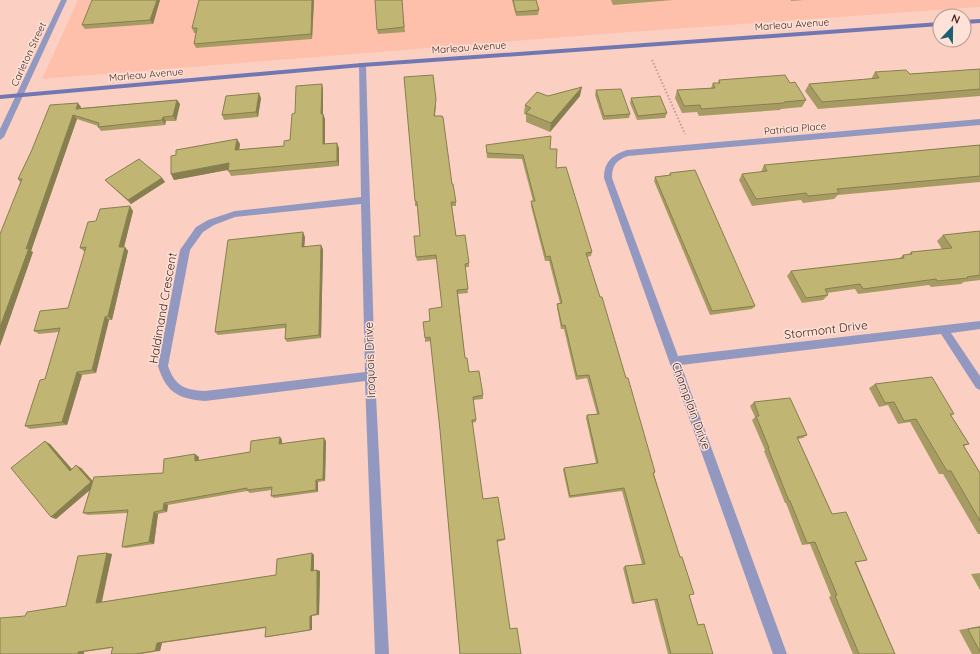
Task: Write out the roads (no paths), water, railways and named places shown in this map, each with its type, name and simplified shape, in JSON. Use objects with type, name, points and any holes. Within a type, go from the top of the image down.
[{"type":"main road","name":"Marleau Avenue","points":[[0,96],[362,65],[932,25]]},
{"type":"street","name":"Carleton Street","points":[[0,137],[64,0]]},
{"type":"street","name":"Iroquois Drive","points":[[362,65],[370,376],[382,654]]},
{"type":"street","name":"Patricia Place","points":[[614,159],[627,152],[980,122]]},
{"type":"street","name":"Champlain Drive","points":[[614,159],[610,164],[608,178],[676,361],[780,654]]},
{"type":"street","name":"Haldimand Crescent","points":[[366,200],[234,214],[214,220],[205,226],[193,236],[185,250],[164,366],[166,376],[176,390],[189,395],[205,396],[370,376]]},
{"type":"street","name":"Stormont Drive","points":[[676,361],[980,325]]},
{"type":"street","points":[[943,329],[980,385]]}]
